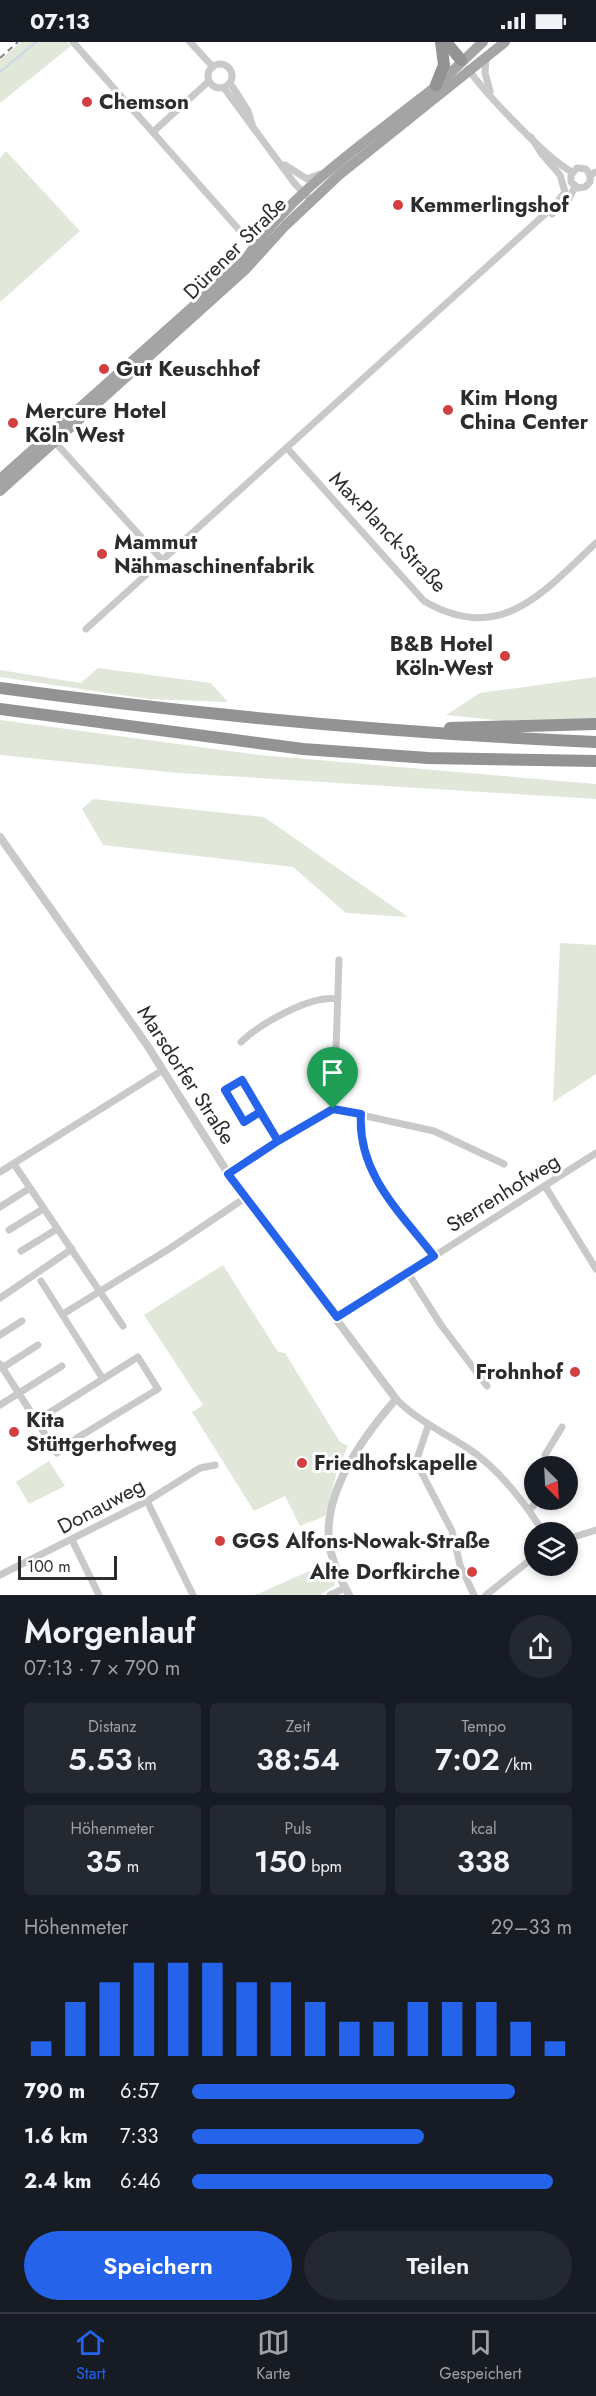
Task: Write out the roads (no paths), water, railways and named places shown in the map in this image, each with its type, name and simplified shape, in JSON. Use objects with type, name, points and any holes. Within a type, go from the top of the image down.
[{"type":"highway","points":[[436,85],[444,66],[441,42]]},
{"type":"highway","points":[[446,42],[461,60]]},
{"type":"highway","points":[[0,688],[152,709],[399,730],[596,742]]},
{"type":"highway","points":[[0,709],[303,749],[428,758],[596,762]]},
{"type":"highway","points":[[399,730],[596,724]]},
{"type":"highway","points":[[574,761],[596,767]]},
{"type":"main road","name":"Dürener Straße","points":[[0,491],[52,439],[257,251],[333,167],[436,85],[483,42]]},
{"type":"main road","name":"Dürener Straße","points":[[308,197],[470,72],[505,42]]},
{"type":"main road","name":"Dürener Straße","points":[[0,479],[52,439]]},
{"type":"street","points":[[73,42],[257,251]]},
{"type":"street","points":[[190,42],[213,67]]},
{"type":"street","points":[[486,58],[485,73],[493,96]]},
{"type":"street","points":[[461,60],[531,137],[562,167],[572,172],[582,168],[593,174],[587,186],[575,187]]},
{"type":"street","points":[[153,132],[209,81],[209,74],[213,67],[219,64],[229,68],[232,74],[230,83],[224,88],[217,88],[209,81]]},
{"type":"street","points":[[230,83],[248,111],[253,126]]},
{"type":"street","points":[[224,88],[308,197]]},
{"type":"street","points":[[86,629],[539,222],[562,197],[565,186],[560,175],[531,137]]},
{"type":"street","points":[[279,160],[307,179],[333,167]]},
{"type":"street","points":[[572,172],[571,180],[575,187]]},
{"type":"street","points":[[539,222],[549,217],[568,200],[575,187]]},
{"type":"street","points":[[52,439],[162,560]]},
{"type":"street","name":"Max-Planck-Straße","points":[[287,448],[424,601],[452,615],[486,618],[519,609],[532,601],[596,543]]},
{"type":"street","name":"Marsdorfer Straße","points":[[0,837],[44,896],[163,1070],[228,1174],[396,1399],[428,1426],[466,1447],[486,1463],[524,1505]]},
{"type":"street","points":[[333,1109],[339,960]]},
{"type":"street","points":[[241,1042],[317,998],[338,999]]},
{"type":"street","points":[[0,1172],[163,1070]]},
{"type":"street","points":[[260,1112],[244,1122],[225,1090],[242,1080],[278,1141]]},
{"type":"street","points":[[228,1174],[333,1109],[434,1131],[504,1164]]},
{"type":"street","points":[[361,1114],[361,1144],[371,1173],[434,1256]]},
{"type":"street","name":"Sterrenhofweg","points":[[337,1317],[596,1153]]},
{"type":"street","points":[[14,1164],[123,1326]]},
{"type":"street","points":[[545,1186],[596,1269]]},
{"type":"street","points":[[0,1207],[30,1188]]},
{"type":"street","points":[[63,1314],[245,1198]]},
{"type":"street","points":[[9,1230],[43,1209]]},
{"type":"street","points":[[21,1251],[57,1229]]},
{"type":"street","points":[[0,1298],[72,1249]]},
{"type":"street","points":[[408,1273],[441,1325],[487,1386]]},
{"type":"street","points":[[42,1281],[103,1379]]},
{"type":"street","points":[[0,1335],[22,1321]]},
{"type":"street","points":[[36,1421],[138,1357],[158,1389],[76,1438],[57,1453],[36,1421],[19,1393],[1,1366],[38,1345]]},
{"type":"street","points":[[0,1405],[62,1366]]},
{"type":"street","points":[[330,1595],[347,1591],[330,1546],[332,1513],[354,1453],[365,1435],[396,1399]]},
{"type":"street","points":[[428,1426],[416,1462],[452,1532],[460,1565],[474,1595]]},
{"type":"street","points":[[545,1456],[562,1427]]},
{"type":"street","name":"Donauweg","points":[[0,1575],[147,1501],[200,1468],[215,1465]]},
{"type":"street","points":[[147,1501],[193,1595]]},
{"type":"street","name":"Marsdorfer Straße","points":[[529,1510],[537,1522]]},
{"type":"street","points":[[578,1536],[596,1530]]},
{"type":"street","points":[[72,1540],[99,1595]]},
{"type":"street","points":[[486,1595],[524,1565]]},
{"type":"waterway","points":[[0,72],[36,42]]},
{"type":"railway","points":[[0,58],[18,42]]},
{"type":"place","name":"Chemson","points":[[87,102]]},
{"type":"place","name":"Kemmerlingshof","points":[[398,205]]},
{"type":"place","name":"Gut Keuschhof","points":[[104,369]]},
{"type":"place","name":"Kim Hong China Center","points":[[448,410]]},
{"type":"place","name":"Mercure Hotel Köln West","points":[[13,423]]},
{"type":"place","name":"Mammut Nähmaschinenfabrik","points":[[102,554]]},
{"type":"place","name":"B&B Hotel Köln-West","points":[[505,656]]},
{"type":"place","name":"Frohnhof","points":[[575,1372]]},
{"type":"place","name":"Kita Stüttgerhofweg","points":[[14,1432]]},
{"type":"place","name":"Friedhofskapelle","points":[[302,1463]]},
{"type":"place","name":"GGS Alfons-Nowak-Straße","points":[[220,1541]]},
{"type":"place","name":"Alte Dorfkirche","points":[[472,1572]]}]
